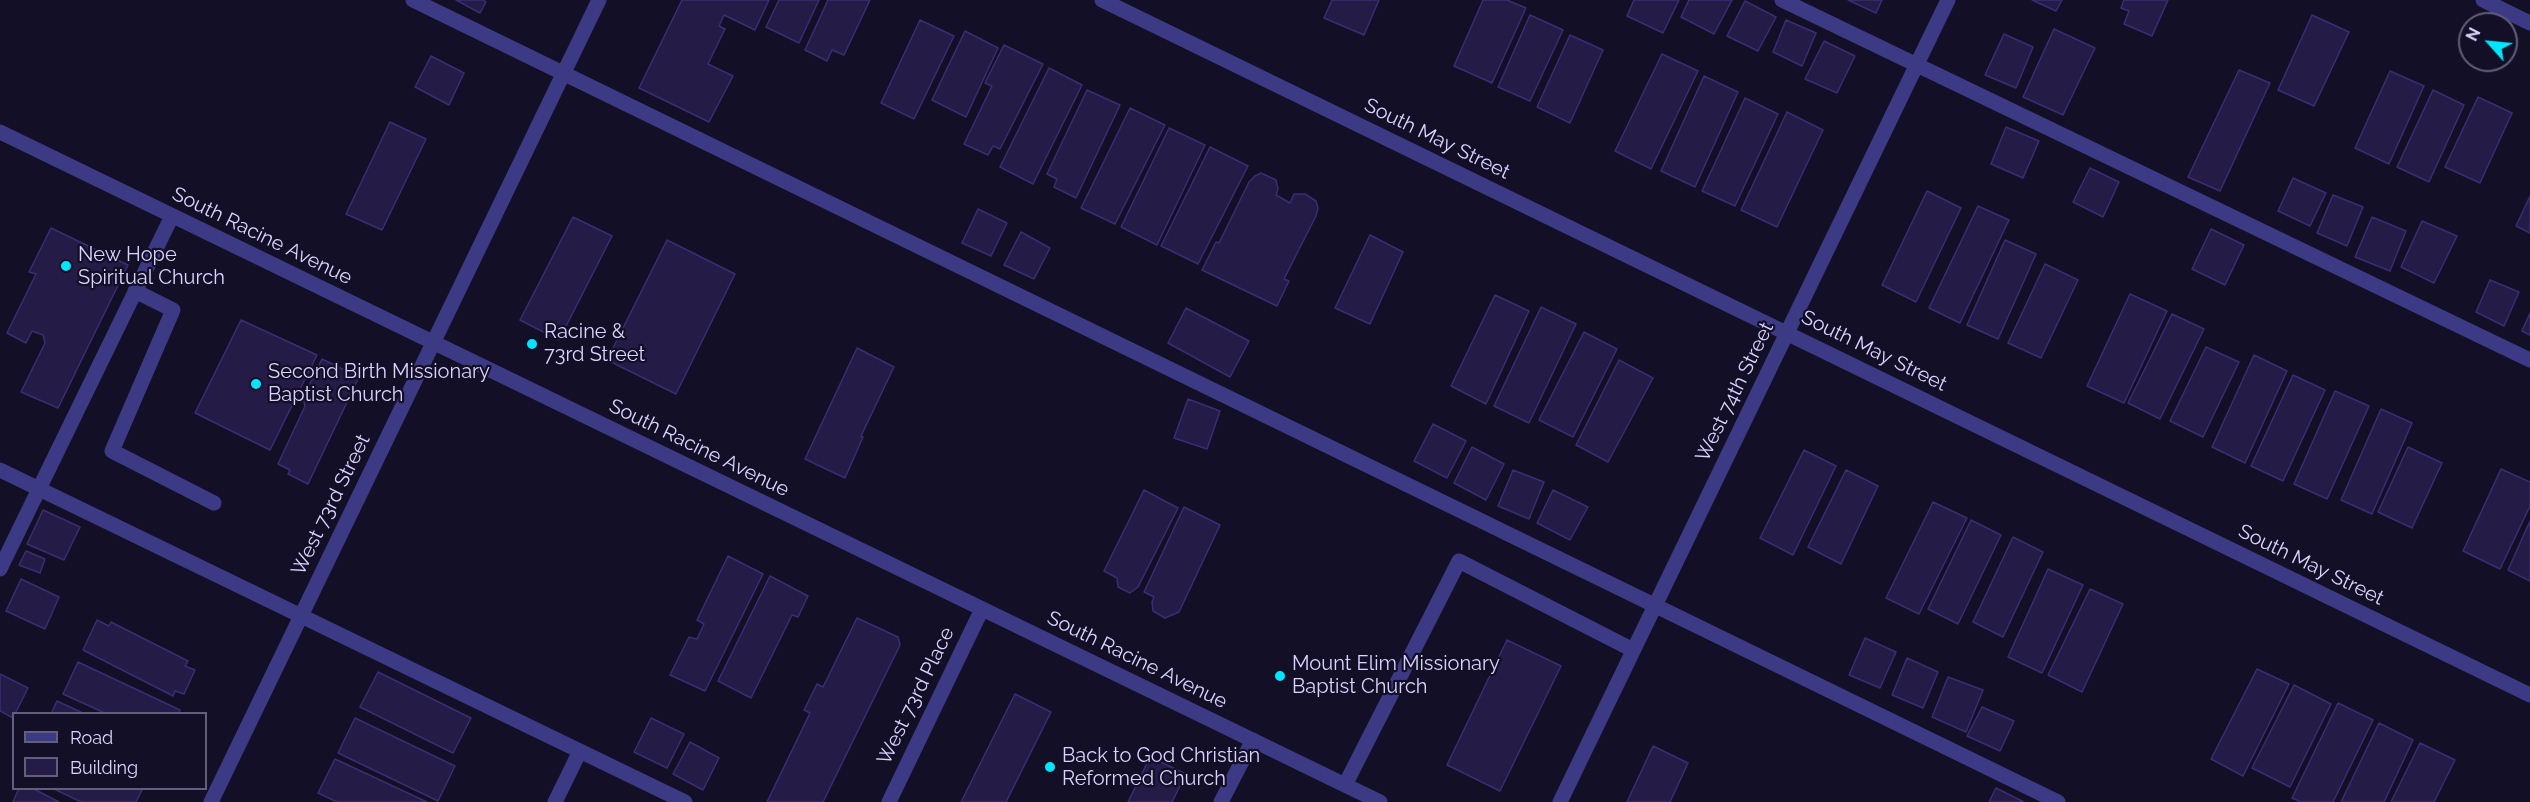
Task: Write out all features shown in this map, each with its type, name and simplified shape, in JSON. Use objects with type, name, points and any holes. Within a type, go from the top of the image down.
[{"type":"street","points":[[413,0],[2058,802]]},
{"type":"street","name":"West 73rd Street","points":[[211,802],[599,0]]},
{"type":"street","name":"South May Street","points":[[1102,0],[2530,695]]},
{"type":"street","points":[[1782,0],[2530,360]]},
{"type":"street","name":"West 74th Street","points":[[1560,802],[1948,0]]},
{"type":"street","points":[[2483,0],[2530,23]]},
{"type":"street","name":"South Racine Avenue","points":[[0,132],[1380,802]]},
{"type":"street","points":[[0,569],[172,216]]},
{"type":"street","points":[[135,291],[173,310],[111,451],[214,502]]},
{"type":"street","points":[[0,470],[685,802]]},
{"type":"street","points":[[1345,784],[1459,561],[1633,650]]},
{"type":"street","name":"West 73rd Place","points":[[889,802],[982,609]]},
{"type":"street","points":[[1221,802],[1253,740]]},
{"type":"street","points":[[555,802],[580,751]]},
{"type":"building","points":[[456,0],[483,0],[486,2],[480,13]]},
{"type":"building","points":[[682,0],[769,0],[755,30],[724,15],[719,26],[725,29],[708,64],[733,76],[709,122],[639,88]]},
{"type":"building","points":[[779,0],[819,0],[799,43],[766,27]]},
{"type":"building","points":[[828,0],[870,0],[844,55],[832,50],[827,61],[805,50]]},
{"type":"building","points":[[1332,0],[1379,0],[1364,35],[1324,18]]},
{"type":"building","points":[[1483,0],[1507,0],[1526,8],[1492,83],[1454,66]]},
{"type":"building","points":[[1634,0],[1679,0],[1663,33],[1627,16]]},
{"type":"building","points":[[1689,0],[1732,0],[1714,34],[1681,17]]},
{"type":"building","points":[[1848,0],[1882,0],[1876,13]]},
{"type":"building","points":[[2032,0],[2062,0],[2056,11]]},
{"type":"building","points":[[2124,0],[2168,0],[2152,36],[2124,24],[2129,11],[2121,8]]},
{"type":"building","points":[[1745,1],[1776,17],[1758,51],[1727,36]]},
{"type":"building","points":[[1530,15],[1563,30],[1530,101],[1498,87]]},
{"type":"building","points":[[2312,15],[2349,32],[2314,106],[2278,90]]},
{"type":"building","points":[[920,20],[954,36],[914,119],[881,103]]},
{"type":"building","points":[[1786,20],[1816,33],[1802,66],[1773,52]]},
{"type":"building","points":[[2054,29],[2095,48],[2063,115],[2023,97]]},
{"type":"building","points":[[965,31],[998,48],[966,117],[932,100]]},
{"type":"building","points":[[2004,34],[2033,47],[2016,88],[1985,75]]},
{"type":"building","points":[[1570,35],[1603,50],[1570,123],[1537,107]]},
{"type":"building","points":[[1824,41],[1855,56],[1837,93],[1805,79]]},
{"type":"building","points":[[1004,45],[1043,64],[1000,149],[993,146],[988,155],[964,144],[992,86],[985,83]]},
{"type":"building","points":[[1662,54],[1698,71],[1651,169],[1615,151]]},
{"type":"building","points":[[431,56],[464,73],[449,105],[415,87]]},
{"type":"building","points":[[1049,68],[1082,85],[1033,184],[1000,167]]},
{"type":"building","points":[[2239,70],[2270,83],[2220,191],[2188,177]]},
{"type":"building","points":[[2390,71],[2424,86],[2389,164],[2355,148]]},
{"type":"building","points":[[1704,76],[1738,92],[1695,187],[1661,171]]},
{"type":"building","points":[[1087,90],[1120,105],[1076,198],[1054,187],[1057,179],[1047,174]]},
{"type":"building","points":[[2433,90],[2464,105],[2429,182],[2397,167]]},
{"type":"building","points":[[2478,97],[2512,113],[2480,183],[2445,167]]},
{"type":"building","points":[[1745,98],[1778,114],[1735,206],[1702,191]]},
{"type":"building","points":[[1130,108],[1165,125],[1115,224],[1081,208]]},
{"type":"building","points":[[1787,112],[1823,130],[1777,227],[1741,210]]},
{"type":"building","points":[[390,122],[426,139],[382,230],[346,214]]},
{"type":"building","points":[[2006,127],[2039,141],[2023,178],[1991,164]]},
{"type":"building","points":[[1169,128],[1205,145],[1157,245],[1121,227]]},
{"type":"building","points":[[1210,147],[1248,166],[1198,264],[1161,246]]},
{"type":"building","points":[[2090,168],[2119,182],[2103,217],[2073,202]]},
{"type":"building","points":[[1261,173],[1276,180],[1278,189],[1276,195],[1290,203],[1294,194],[1305,194],[1316,201],[1318,208],[1284,279],[1289,281],[1277,306],[1202,270],[1216,242],[1219,243],[1249,182]]},
{"type":"building","points":[[2293,178],[2326,193],[2310,226],[2278,211]]},
{"type":"building","points":[[1927,191],[1961,208],[1916,302],[1882,285]]},
{"type":"building","points":[[2333,195],[2363,207],[2347,246],[2317,233]]},
{"type":"building","points":[[2530,196],[2530,233],[2516,226]]},
{"type":"building","points":[[1978,206],[2009,220],[1960,323],[1929,308]]},
{"type":"building","points":[[978,209],[1007,223],[991,256],[962,243]]},
{"type":"building","points":[[573,217],[612,236],[559,340],[520,320]]},
{"type":"building","points":[[2372,217],[2406,231],[2390,271],[2355,257]]},
{"type":"building","points":[[2422,221],[2457,236],[2434,283],[2401,267]]},
{"type":"building","points":[[51,228],[128,265],[58,408],[21,392],[45,343],[43,335],[32,331],[26,343],[7,333],[36,274],[29,272]]},
{"type":"building","points":[[2211,229],[2244,245],[2225,285],[2192,269]]},
{"type":"building","points":[[1021,232],[1050,248],[1034,279],[1004,265]]},
{"type":"building","points":[[1370,235],[1403,252],[1370,324],[1335,308]]},
{"type":"building","points":[[667,240],[735,274],[676,394],[607,360]]},
{"type":"building","points":[[2005,240],[2036,254],[1998,339],[1967,325]]},
{"type":"building","points":[[2045,264],[2078,280],[2041,358],[2008,343]]},
{"type":"building","points":[[2490,280],[2519,292],[2504,326],[2476,312]]},
{"type":"building","points":[[2130,294],[2167,311],[2124,403],[2087,386]]},
{"type":"building","points":[[1495,295],[1529,311],[1486,404],[1451,386]]},
{"type":"building","points":[[1541,307],[1576,324],[1529,423],[1494,406]]},
{"type":"building","points":[[1186,308],[1249,341],[1230,377],[1168,343]]},
{"type":"building","points":[[2530,313],[2530,335],[2522,331]]},
{"type":"building","points":[[2172,314],[2204,329],[2160,419],[2128,403]]},
{"type":"building","name":"Second Birth Missionary Baptist Church","points":[[241,320],[317,355],[270,450],[195,413]]},
{"type":"building","points":[[1584,332],[1617,349],[1573,437],[1539,420]]},
{"type":"building","points":[[2206,347],[2239,362],[2203,437],[2170,421]]},
{"type":"building","points":[[857,348],[894,367],[861,436],[863,437],[845,478],[805,459]]},
{"type":"building","points":[[2254,355],[2287,371],[2245,463],[2212,447]]},
{"type":"building","points":[[322,359],[359,377],[308,484],[288,474],[290,470],[278,464],[305,406],[303,398]]},
{"type":"building","points":[[1619,360],[1653,378],[1608,462],[1576,445]]},
{"type":"building","points":[[2293,375],[2325,390],[2283,481],[2251,466]]},
{"type":"building","points":[[2335,391],[2369,406],[2327,499],[2294,484]]},
{"type":"building","points":[[1188,399],[1220,411],[1207,449],[1174,438]]},
{"type":"building","points":[[2381,409],[2412,423],[2372,514],[2341,500]]},
{"type":"building","points":[[1433,424],[1466,441],[1447,478],[1414,461]]},
{"type":"building","points":[[1472,447],[1504,464],[1486,500],[1454,483]]},
{"type":"building","points":[[2408,447],[2442,463],[2412,528],[2378,512]]},
{"type":"building","points":[[1804,450],[1836,466],[1793,555],[1760,538]]},
{"type":"building","points":[[2501,469],[2530,482],[2530,506],[2500,569],[2463,551]]},
{"type":"building","points":[[1513,470],[1544,482],[1529,519],[1498,506]]},
{"type":"building","points":[[1846,470],[1878,486],[1841,564],[1808,547]]},
{"type":"building","points":[[1144,490],[1178,508],[1138,587],[1130,593],[1118,587],[1117,578],[1104,571]]},
{"type":"building","points":[[1553,490],[1588,507],[1570,540],[1537,523]]},
{"type":"building","points":[[1933,502],[1967,518],[1919,614],[1886,598]]},
{"type":"building","points":[[1184,507],[1220,525],[1179,612],[1165,618],[1153,611],[1154,597],[1144,592]]},
{"type":"building","points":[[43,510],[80,527],[64,560],[27,544]]},
{"type":"building","points":[[1971,520],[2001,535],[1958,624],[1928,609]]},
{"type":"building","points":[[2530,521],[2530,581],[2508,570]]},
{"type":"building","points":[[2013,537],[2043,552],[2003,637],[1973,622]]},
{"type":"building","points":[[26,551],[45,559],[40,573],[19,565]]},
{"type":"building","points":[[728,556],[763,574],[705,691],[670,675],[689,637],[697,639],[704,624],[697,620]]},
{"type":"building","points":[[2048,569],[2083,585],[2042,673],[2008,657]]},
{"type":"building","points":[[770,576],[808,596],[798,617],[792,615],[751,698],[718,681]]},
{"type":"building","points":[[21,579],[59,597],[45,629],[6,611]]},
{"type":"building","points":[[2090,589],[2123,604],[2082,692],[2048,675]]},
{"type":"building","points":[[857,618],[898,637],[900,645],[823,802],[767,802],[810,713],[804,710],[817,684],[823,687]]},
{"type":"building","points":[[97,620],[109,626],[111,622],[188,661],[185,666],[195,670],[184,694],[175,691],[173,696],[83,650]]},
{"type":"building","points":[[1865,638],[1896,652],[1880,688],[1849,675]]},
{"type":"building","points":[[1507,640],[1561,666],[1500,791],[1447,765]]},
{"type":"building","points":[[1907,658],[1938,672],[1923,708],[1892,695]]},
{"type":"building","points":[[78,662],[180,710],[179,712],[103,712],[63,694]]},
{"type":"building","points":[[2257,669],[2289,684],[2243,776],[2211,759]]},
{"type":"building","points":[[378,672],[471,718],[453,753],[360,707]]},
{"type":"building","points":[[0,674],[28,688],[16,712],[12,712],[12,717],[0,711]]},
{"type":"building","points":[[1948,677],[1983,690],[1966,732],[1932,717]]},
{"type":"building","points":[[2294,685],[2331,704],[2290,787],[2252,768]]},
{"type":"building","points":[[1015,694],[1051,712],[1006,802],[961,802]]},
{"type":"building","points":[[57,701],[81,712],[52,712]]},
{"type":"building","points":[[2338,703],[2373,720],[2333,802],[2301,802],[2292,798]]},
{"type":"building","points":[[1982,707],[2014,721],[2000,751],[1967,736]]},
{"type":"building","points":[[355,718],[455,766],[438,801],[338,753]]},
{"type":"building","points":[[651,718],[684,734],[667,768],[634,752]]},
{"type":"building","points":[[2379,723],[2413,740],[2384,802],[2341,802]]},
{"type":"building","points":[[690,742],[719,758],[703,790],[673,774]]},
{"type":"building","points":[[2420,743],[2455,760],[2434,802],[2391,802]]},
{"type":"building","points":[[1653,746],[1688,763],[1670,802],[1627,802]]},
{"type":"building","points":[[1150,757],[1186,774],[1172,802],[1128,802]]},
{"type":"building","points":[[335,759],[427,802],[337,802],[318,793]]},
{"type":"building","points":[[1996,788],[2024,802],[1989,802]]},
{"type":"building","points":[[18,790],[36,790],[59,802],[13,802]]},
{"type":"building","points":[[56,790],[142,790],[136,802],[81,802]]},
{"type":"place","name":"New Hope Spiritual Church","points":[[66,266]]},
{"type":"place","name":"Racine & 73rd Street","points":[[532,344]]},
{"type":"place","name":"Second Birth Missionary Baptist Church","points":[[256,384]]},
{"type":"place","name":"Mount Elim Missionary Baptist Church","points":[[1280,676]]},
{"type":"place","name":"Back to God Christian Reformed Church","points":[[1050,767]]}]
